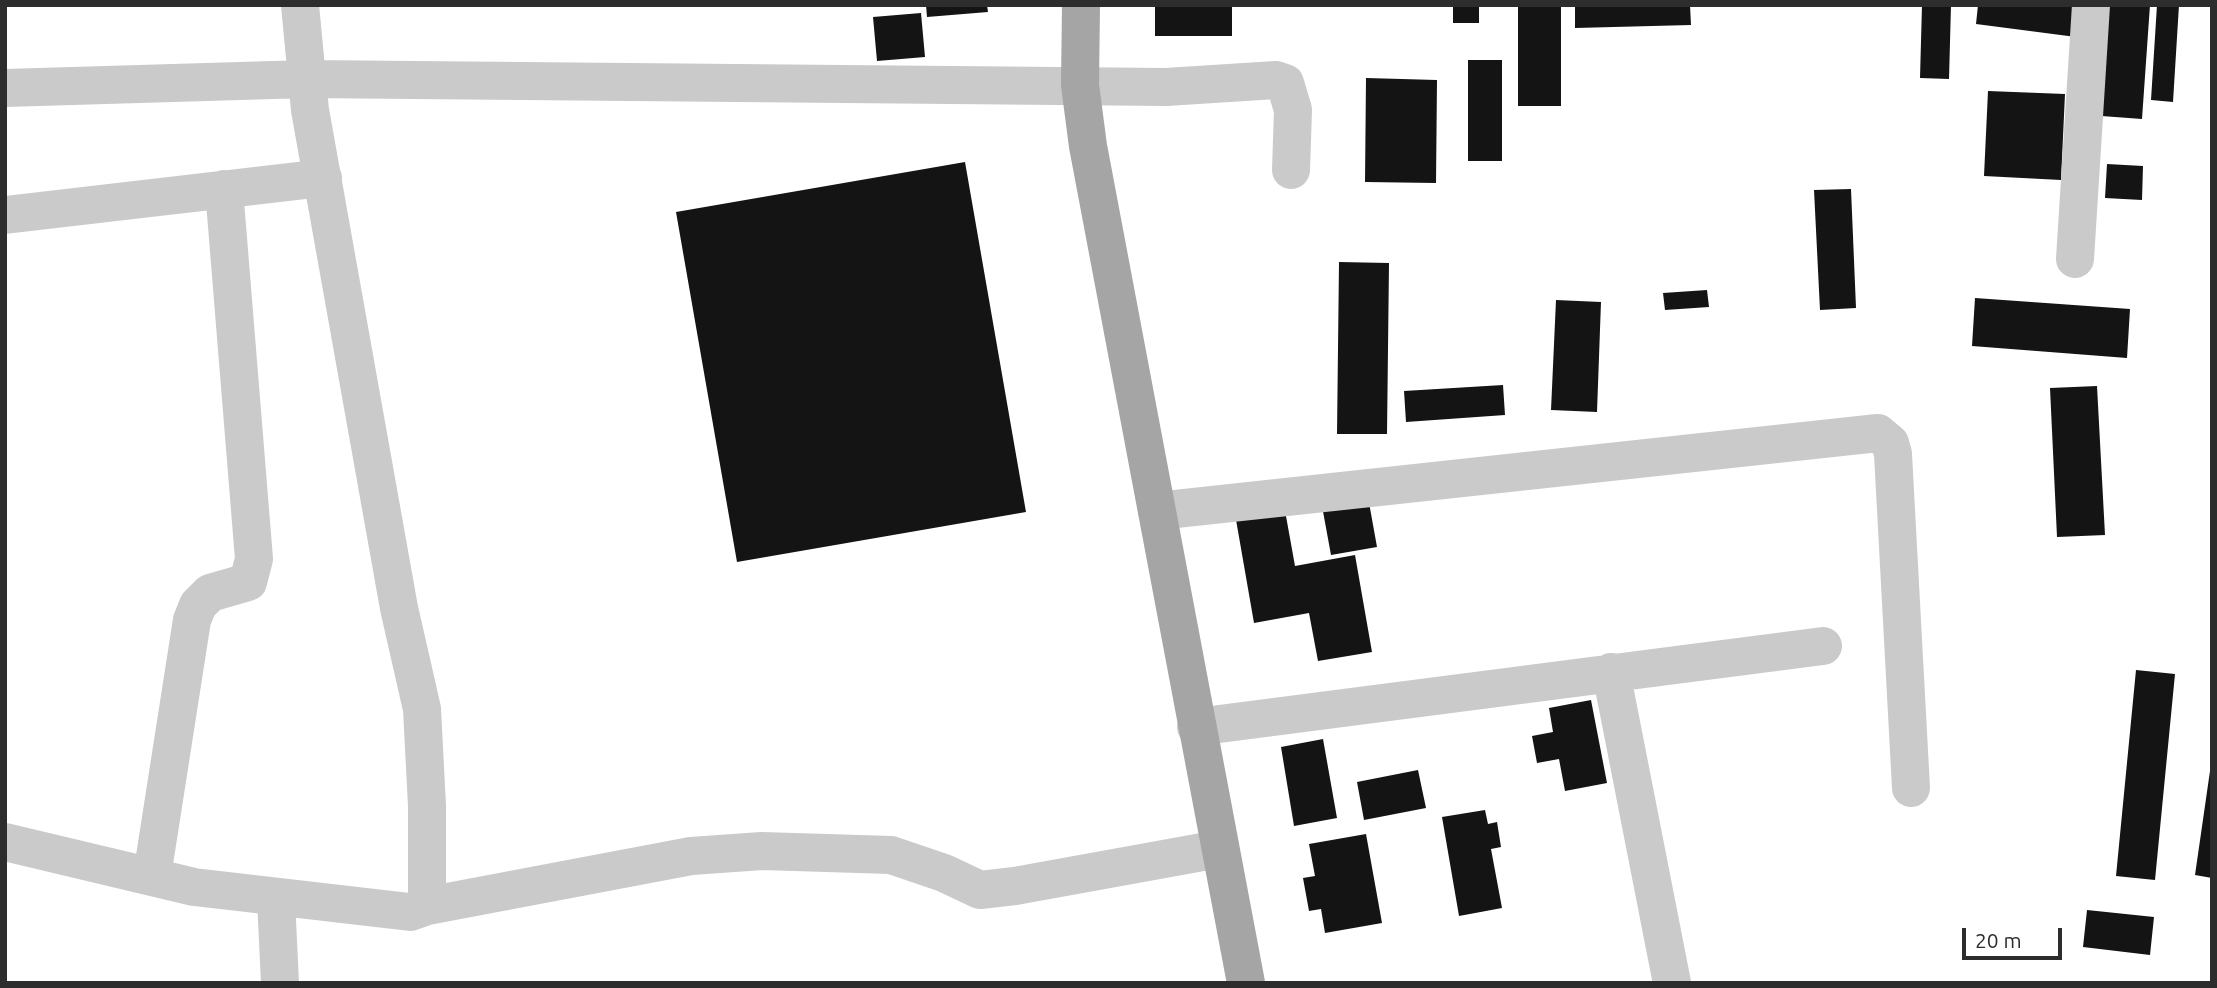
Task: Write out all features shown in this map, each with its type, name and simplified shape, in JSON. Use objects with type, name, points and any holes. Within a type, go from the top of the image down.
[{"type":"main road","points":[[1080,5],[1080,85],[1088,146],[1246,983]]},
{"type":"street","points":[[300,5],[307,79],[323,178],[399,608],[422,709],[427,806],[427,906]]},
{"type":"street","points":[[2075,259],[2091,5]]},
{"type":"street","points":[[5,89],[307,79],[1166,87],[1276,80],[1285,83],[1293,110],[1291,170]]},
{"type":"street","points":[[5,215],[323,178]]},
{"type":"street","points":[[152,876],[192,620],[198,605],[209,593],[248,582],[254,559],[224,189]]},
{"type":"street","points":[[1157,511],[1878,433],[1890,443],[1893,454],[1912,788]]},
{"type":"street","points":[[1196,727],[1823,646]]},
{"type":"street","points":[[1611,672],[1672,983]]},
{"type":"street","points":[[5,842],[194,887],[410,912],[427,906],[703,855],[762,851],[891,855],[944,873],[980,890],[1219,849]]},
{"type":"street","points":[[276,898],[281,983]]},
{"type":"building","points":[[926,5],[987,5],[988,12],[927,17]]},
{"type":"building","points":[[1155,5],[1232,5],[1232,36],[1155,36]]},
{"type":"building","points":[[1453,5],[1479,5],[1479,23],[1453,23]]},
{"type":"building","points":[[1518,5],[1561,5],[1561,106],[1518,106]]},
{"type":"building","points":[[1575,5],[1690,5],[1691,25],[1575,28]]},
{"type":"building","points":[[1922,5],[1951,5],[1949,79],[1920,78]]},
{"type":"building","points":[[1978,5],[2080,5],[2076,37],[1976,24]]},
{"type":"building","points":[[2095,5],[2150,5],[2142,119],[2088,115]]},
{"type":"building","points":[[2157,5],[2179,5],[2173,102],[2151,100]]},
{"type":"building","points":[[921,13],[925,57],[877,61],[873,17]]},
{"type":"building","points":[[1468,60],[1502,60],[1502,161],[1468,161]]},
{"type":"building","points":[[1366,78],[1437,80],[1436,183],[1365,182]]},
{"type":"building","points":[[1988,91],[2065,94],[2061,180],[1984,176]]},
{"type":"building","points":[[965,162],[1026,512],[737,562],[676,212]]},
{"type":"building","points":[[2107,164],[2143,166],[2142,200],[2105,198]]},
{"type":"building","points":[[1851,189],[1856,308],[1820,310],[1814,190]]},
{"type":"building","points":[[1339,262],[1389,263],[1387,434],[1337,434]]},
{"type":"building","points":[[1707,290],[1709,307],[1665,310],[1663,293]]},
{"type":"building","points":[[1975,298],[2130,309],[2127,358],[1972,346]]},
{"type":"building","points":[[1556,300],[1601,302],[1597,412],[1551,410]]},
{"type":"building","points":[[1503,385],[1505,415],[1406,422],[1404,391]]},
{"type":"building","points":[[2097,386],[2105,535],[2057,537],[2050,388]]},
{"type":"building","points":[[1368,497],[1377,547],[1331,555],[1322,506]]},
{"type":"building","points":[[1284,505],[1295,566],[1355,555],[1372,652],[1318,661],[1309,613],[1254,623],[1235,514]]},
{"type":"building","points":[[2136,670],[2175,674],[2155,880],[2116,876]]},
{"type":"building","points":[[1591,700],[1607,783],[1565,791],[1559,759],[1537,763],[1532,736],[1553,732],[1549,708]]},
{"type":"building","points":[[1323,739],[1337,818],[1294,826],[1281,747]]},
{"type":"building","points":[[1418,770],[1426,808],[1364,820],[1357,782]]},
{"type":"building","points":[[2212,771],[2212,878],[2195,875]]},
{"type":"building","points":[[1485,810],[1488,824],[1497,822],[1501,847],[1491,849],[1502,908],[1459,916],[1442,817]]},
{"type":"building","points":[[1366,834],[1382,923],[1325,933],[1321,909],[1309,911],[1303,878],[1315,876],[1309,844]]},
{"type":"building","points":[[2087,910],[2154,917],[2150,955],[2083,947]]}]
